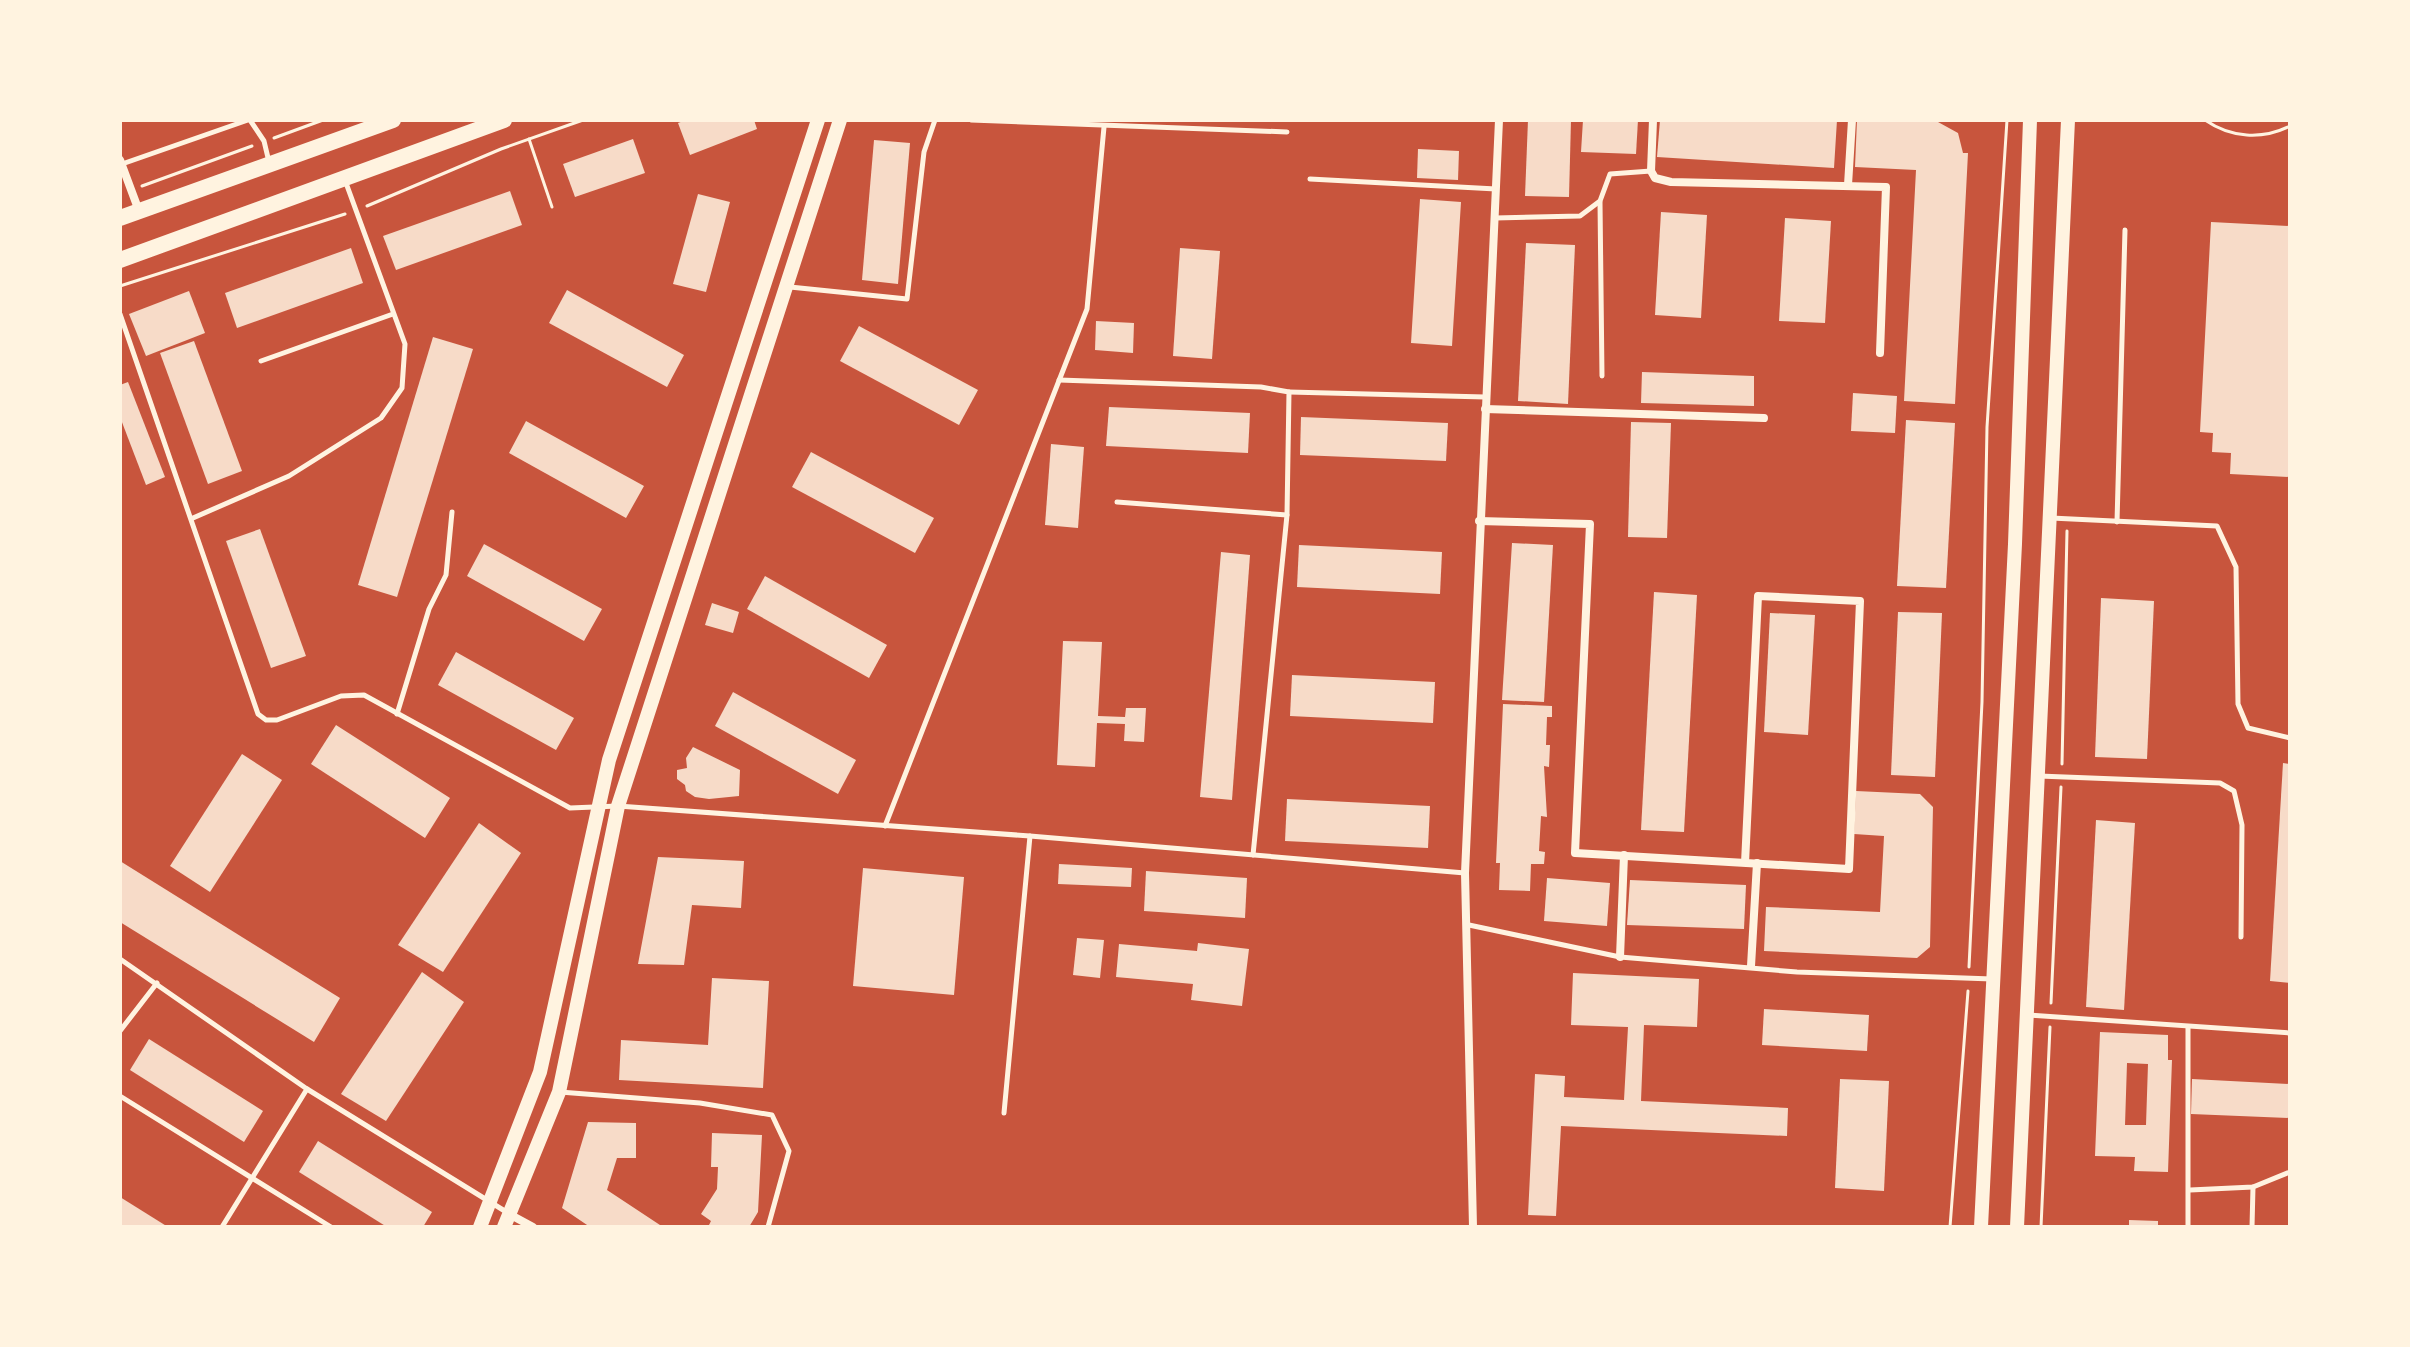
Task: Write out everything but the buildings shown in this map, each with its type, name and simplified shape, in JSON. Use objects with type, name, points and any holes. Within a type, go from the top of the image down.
[{"type":"main road","points":[[120,218],[393,120]]},
{"type":"main road","points":[[120,260],[504,120]]},
{"type":"main road","points":[[480,1227],[540,1072],[597,805],[818,120]]},
{"type":"main road","points":[[506,1220],[559,1092],[618,806],[840,120]]},
{"type":"main road","points":[[1981,1227],[2014,559],[2030,120]]},
{"type":"main road","points":[[2017,1227],[2068,120]]},
{"type":"street","points":[[1473,1227],[1469,925],[1465,873],[1499,120]]},
{"type":"street","points":[[1653,120],[1651,171],[1655,178],[1671,182],[1886,187],[1880,353]]},
{"type":"street","points":[[1848,185],[1852,120]]},
{"type":"street","points":[[121,162],[139,211]]},
{"type":"street","points":[[1485,409],[1764,418]]},
{"type":"street","points":[[1479,521],[1590,524],[1575,853],[1624,855],[1745,863],[1849,869],[1860,601],[1758,596],[1745,863]]},
{"type":"street","points":[[1620,957],[1624,855]]},
{"type":"street","points":[[1751,966],[1757,863]]},
{"type":"street","points":[[506,1220],[533,1227]]},
{"type":"lane","points":[[121,162],[249,120],[264,141],[270,164]]},
{"type":"lane","points":[[786,286],[907,299],[924,152],[935,120]]},
{"type":"lane","points":[[971,120],[1287,132]]},
{"type":"lane","points":[[885,826],[1087,309],[1104,127]]},
{"type":"lane","points":[[1602,376],[1600,201],[1610,174],[1651,171]]},
{"type":"lane","points":[[193,518],[289,476],[381,418],[402,388],[405,344],[344,178]]},
{"type":"lane","points":[[1310,179],[1497,189]]},
{"type":"lane","points":[[1495,218],[1580,216],[1600,201]]},
{"type":"lane","points":[[2117,522],[2125,230]]},
{"type":"lane","points":[[120,314],[193,518],[258,714],[266,720],[277,720],[341,696],[364,695],[570,808],[618,806],[1030,836],[1465,873]]},
{"type":"lane","points":[[261,361],[393,314]]},
{"type":"lane","points":[[1059,380],[1261,387],[1289,392],[1485,397]]},
{"type":"lane","points":[[1253,855],[1287,515],[1289,392]]},
{"type":"lane","points":[[1117,502],[1287,515]]},
{"type":"lane","points":[[397,714],[429,609],[446,575],[452,512]]},
{"type":"lane","points":[[2050,518],[2217,526],[2236,567],[2238,704],[2248,728],[2290,738]]},
{"type":"lane","points":[[2038,776],[2220,783],[2234,791],[2242,825],[2241,937]]},
{"type":"lane","points":[[1004,1113],[1030,836]]},
{"type":"lane","points":[[1469,925],[1620,957],[1797,972],[1993,979]]},
{"type":"lane","points":[[120,959],[307,1089],[506,1220]]},
{"type":"lane","points":[[120,1031],[157,983]]},
{"type":"lane","points":[[2026,1015],[2290,1033]]},
{"type":"lane","points":[[2188,1027],[2188,1227]]},
{"type":"lane","points":[[222,1227],[307,1089]]},
{"type":"lane","points":[[559,1092],[700,1103],[772,1115],[789,1151],[768,1227]]},
{"type":"lane","points":[[120,1096],[331,1227]]},
{"type":"lane","points":[[2190,1190],[2253,1187],[2290,1172]]},
{"type":"lane","points":[[2252,1227],[2253,1187]]},
{"type":"path","points":[[131,190],[323,120]]},
{"type":"path","points":[[1950,1227],[1969,977],[1982,702],[1987,427],[2007,120]]},
{"type":"path","points":[[2205,120],[2223,133],[2271,136],[2290,126]]},
{"type":"path","points":[[529,139],[552,207]]},
{"type":"path","points":[[2041,1227],[2061,776],[2068,519]]}]
